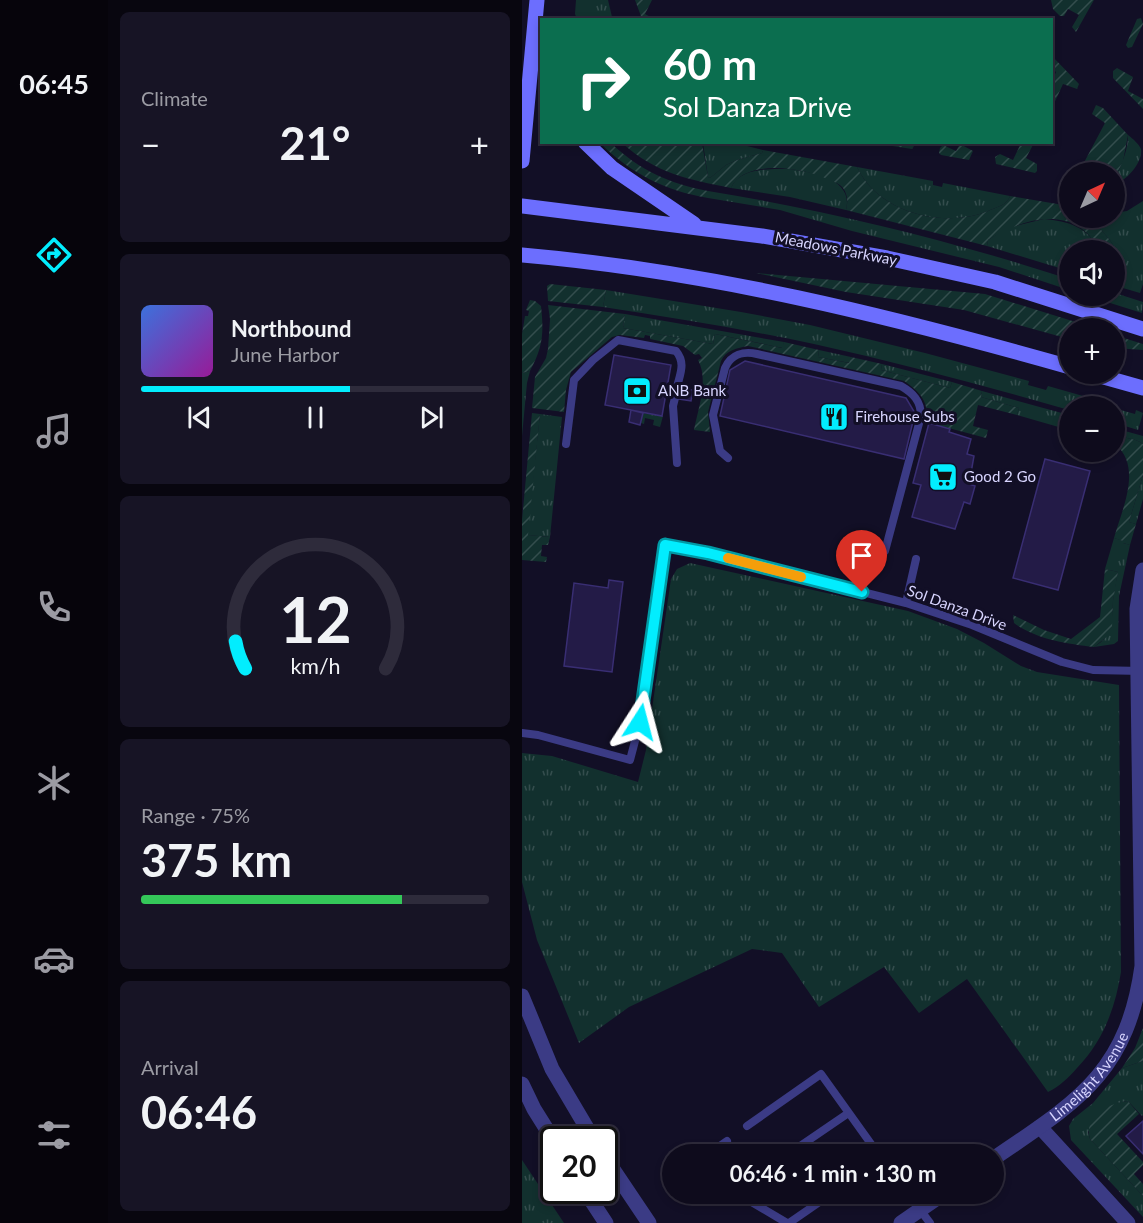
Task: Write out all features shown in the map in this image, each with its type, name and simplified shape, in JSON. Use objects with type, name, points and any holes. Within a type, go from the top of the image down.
[{"type":"main road","points":[[522,161],[537,0]]},
{"type":"main road","points":[[535,25],[540,41]]},
{"type":"main road","points":[[587,144],[612,168],[699,228]]},
{"type":"main road","name":"Meadows Parkway","points":[[522,206],[762,236],[864,254],[985,280],[1143,329]]},
{"type":"main road","points":[[522,255],[616,265],[772,292],[925,328],[1059,364]]},
{"type":"main road","points":[[1125,383],[1143,388]]},
{"type":"street","name":"Limelight Avenue","points":[[1004,1152],[1078,1097],[1100,1074],[1120,1045],[1136,1004],[1142,966],[1141,671],[1137,609],[1143,570]]},
{"type":"street","points":[[522,996],[552,1069],[586,1126]]},
{"type":"street","points":[[522,1084],[545,1126]]},
{"type":"street","points":[[1040,1127],[1128,1223]]},
{"type":"street","points":[[618,1177],[649,1223]]},
{"type":"street","points":[[594,1204],[606,1223]]},
{"type":"street","points":[[901,1223],[929,1204]]},
{"type":"lane","points":[[566,444],[574,380],[593,360],[618,340],[676,351],[681,357],[682,365],[677,387]]},
{"type":"lane","points":[[728,459],[720,451],[713,415],[725,368],[728,362],[740,354],[748,352],[901,386],[918,400],[921,416],[885,551]]},
{"type":"lane","points":[[675,398],[673,406],[677,463]]},
{"type":"lane","name":"Sol Danza Drive","points":[[522,733],[538,735],[630,760],[640,722],[665,545],[708,553],[906,603],[972,625],[1062,662],[1093,670],[1141,671]]},
{"type":"lane","points":[[906,603],[916,559]]},
{"type":"lane","points":[[747,1126],[821,1074],[871,1144]]},
{"type":"lane","points":[[803,1144],[848,1114]]},
{"type":"lane","points":[[723,1144],[727,1141]]},
{"type":"lane","points":[[755,1204],[788,1223],[816,1204]]},
{"type":"lane","points":[[916,1204],[930,1223]]},
{"type":"green space","points":[[576,0],[608,0],[612,17],[577,18]]},
{"type":"green space","points":[[635,0],[652,0],[645,14],[652,18],[642,18]]},
{"type":"green space","points":[[1051,0],[1094,0],[1076,32],[1072,27],[1079,15],[1068,9],[1064,16],[1060,16],[1053,9]]},
{"type":"green space","points":[[1141,18],[1143,24],[1132,47],[1128,48],[1126,45],[1137,19]]},
{"type":"green space","points":[[1053,57],[1079,84],[1077,89],[1063,84],[1053,106],[1053,79],[1056,72],[1053,70]]},
{"type":"green space","points":[[1117,68],[1133,77],[1128,91],[1143,99],[1143,109],[1113,78],[1113,71]]},
{"type":"green space","points":[[1096,105],[1103,108],[1128,135],[1123,162],[1084,162],[1105,123],[1092,114]]},
{"type":"green space","points":[[1128,135],[1140,147],[1141,154],[1137,165],[1125,178],[1125,162],[1122,162]]},
{"type":"green space","points":[[601,144],[612,144],[633,161],[668,180],[708,191],[708,198],[663,185],[636,172]]},
{"type":"green space","points":[[623,144],[702,144],[710,178],[726,165],[762,153],[763,150],[857,167],[867,183],[880,196],[914,213],[952,218],[971,216],[1007,202],[1010,196],[1059,204],[1059,220],[1048,219],[1017,225],[988,240],[987,246],[846,210],[847,199],[843,188],[817,175],[790,169],[761,169],[748,172],[731,188],[673,174],[648,162]]},
{"type":"green space","points":[[703,144],[739,144],[763,150],[762,153],[726,165],[710,178]]},
{"type":"green space","points":[[884,144],[915,144],[912,149]]},
{"type":"green space","points":[[960,144],[973,151],[969,160],[939,153],[943,145],[956,151]]},
{"type":"green space","points":[[1021,144],[1033,144],[1026,158],[1037,164],[1037,171],[1035,173],[996,164],[995,157],[1000,154],[1013,160]]},
{"type":"green space","points":[[857,167],[933,181],[933,185],[942,187],[943,183],[1010,196],[1007,202],[971,216],[933,217],[896,206],[880,196],[867,183]]},
{"type":"green space","points":[[765,169],[789,169],[820,175],[838,184],[847,199],[846,210],[790,197],[731,188],[735,181],[748,173]]},
{"type":"green space","points":[[708,191],[754,199],[936,240],[1059,276],[1059,287],[999,267],[852,231],[780,210],[708,198]]},
{"type":"green space","points":[[1143,201],[1143,284],[1140,293],[1125,289],[1125,240],[1110,240],[1099,228],[1125,228],[1125,211]]},
{"type":"green space","points":[[1044,219],[1059,221],[1059,228],[1078,228],[1092,240],[1059,240],[1059,268],[987,246],[988,240],[1007,228]]},
{"type":"green space","points":[[1080,228],[1099,228],[1110,240],[1092,240]]},
{"type":"green space","points":[[756,273],[985,294],[1063,318],[1059,318],[1059,336],[964,310],[846,292]]},
{"type":"green space","points":[[550,284],[606,290],[603,307],[548,301],[547,286]]},
{"type":"green space","points":[[606,290],[741,312],[810,325],[925,353],[1029,381],[1028,385],[1046,390],[1048,386],[1083,396],[1059,396],[1059,407],[942,375],[814,344],[603,307]]},
{"type":"green space","points":[[1125,296],[1143,302],[1142,313],[1120,306],[1125,306]]},
{"type":"green space","points":[[530,300],[541,306],[541,340],[538,355],[530,371],[522,373],[522,334]]},
{"type":"green space","points":[[548,305],[625,314],[623,328],[713,344],[715,334],[782,348],[784,342],[819,350],[818,357],[849,363],[851,357],[882,364],[881,370],[950,388],[952,382],[982,391],[981,397],[1019,408],[1017,415],[978,405],[973,426],[988,430],[986,438],[926,422],[925,403],[904,381],[748,346],[732,350],[723,357],[708,412],[710,432],[694,430],[703,385],[698,360],[702,358],[699,354],[695,355],[683,346],[650,339],[650,336],[645,335],[644,338],[620,335],[612,337],[571,372],[566,390],[564,412],[532,408],[535,377],[546,358],[548,349],[550,319]]},
{"type":"green space","points":[[625,314],[784,342],[783,348],[715,334],[713,344],[623,328]]},
{"type":"green space","points":[[1125,338],[1143,344],[1143,350],[1125,349]]},
{"type":"green space","points":[[819,350],[851,357],[850,363],[818,357]]},
{"type":"green space","points":[[882,364],[952,382],[950,388],[881,370]]},
{"type":"green space","points":[[530,371],[527,383],[522,436],[522,373]]},
{"type":"green space","points":[[982,391],[1059,412],[1059,427],[1017,415],[1019,408],[981,397]]},
{"type":"green space","points":[[1136,410],[1143,413],[1138,430],[1125,426],[1125,411],[1135,414]]},
{"type":"green space","points":[[532,413],[540,414],[528,535],[550,537],[548,545],[542,545],[541,556],[547,557],[546,562],[522,560],[522,520]]},
{"type":"green space","points":[[643,413],[663,416],[660,427],[653,425],[654,420],[645,418],[644,424],[641,423]]},
{"type":"green space","points":[[540,414],[562,417],[550,537],[527,535]]},
{"type":"green space","points":[[1125,431],[1143,436],[1143,444],[1125,437]]},
{"type":"green space","points":[[1125,437],[1143,444],[1143,475],[1129,522],[1136,524],[1130,545],[1114,538],[1128,489],[1128,464],[1125,457]]},
{"type":"green space","points":[[1143,475],[1143,499],[1136,524],[1129,522]]},
{"type":"green space","points":[[1114,538],[1130,545],[1119,596],[1118,641],[1114,644],[1094,647],[1106,637],[1111,627],[1113,597],[1118,572],[1105,569]]},
{"type":"green space","points":[[690,563],[908,611],[957,629],[1021,666],[1037,672],[1119,685],[1121,972],[1111,1012],[1101,1036],[1086,1058],[1064,1082],[1048,1092],[967,979],[919,1013],[884,967],[819,1007],[782,953],[752,949],[629,1007],[579,1043],[537,940],[522,882],[522,753],[552,756],[638,782],[646,750],[671,579],[677,569]]},
{"type":"green space","points":[[1105,569],[1118,572],[1113,601],[1112,627],[1109,635],[1094,647],[1042,637],[1014,623],[1013,615],[1044,630],[1071,639],[1100,617]]},
{"type":"green space","points":[[1143,1028],[1143,1061],[1122,1068],[1135,1048]]},
{"type":"green space","points":[[1143,1061],[1143,1115],[1128,1101],[1121,1102],[1105,1112],[1088,1132],[1090,1139],[1143,1196],[1143,1217],[1071,1140],[1069,1126],[1073,1119],[1093,1103],[1122,1068]]},
{"type":"green space","points":[[1128,1101],[1139,1114],[1117,1134],[1143,1162],[1134,1174],[1143,1184],[1143,1196],[1090,1139],[1090,1124],[1099,1112]]},
{"type":"green space","points":[[522,1160],[540,1187],[540,1204],[551,1204],[564,1223],[522,1223]]},
{"type":"building","name":"ANB Bank","points":[[614,355],[671,365],[662,416],[605,405]]},
{"type":"building","points":[[745,361],[906,398],[915,413],[904,459],[720,416],[730,370]]},
{"type":"building","points":[[667,385],[693,390],[691,401],[666,397]]},
{"type":"building","points":[[631,410],[643,413],[640,425],[629,422]]},
{"type":"building","name":"Good 2 Go","points":[[929,423],[950,429],[949,432],[971,439],[967,454],[974,456],[969,484],[975,486],[970,504],[964,502],[955,529],[912,517],[921,485],[913,483]]},
{"type":"building","name":"Good 2 Go","points":[[1045,459],[1090,471],[1058,590],[1013,578]]},
{"type":"building","points":[[609,580],[623,582],[612,672],[564,666],[574,583],[608,588]]},
{"type":"building","points":[[1143,1121],[1143,1154],[1126,1136]]},
{"type":"slow traffic","points":[[728,558],[801,577]]},
{"type":"place","name":"ANB Bank","points":[[637,391]]},
{"type":"place","name":"Firehouse Subs","points":[[834,417]]},
{"type":"place","name":"Good 2 Go","points":[[943,477]]},
{"type":"route","points":[[640,722],[665,545],[708,553],[862,592]]}]
